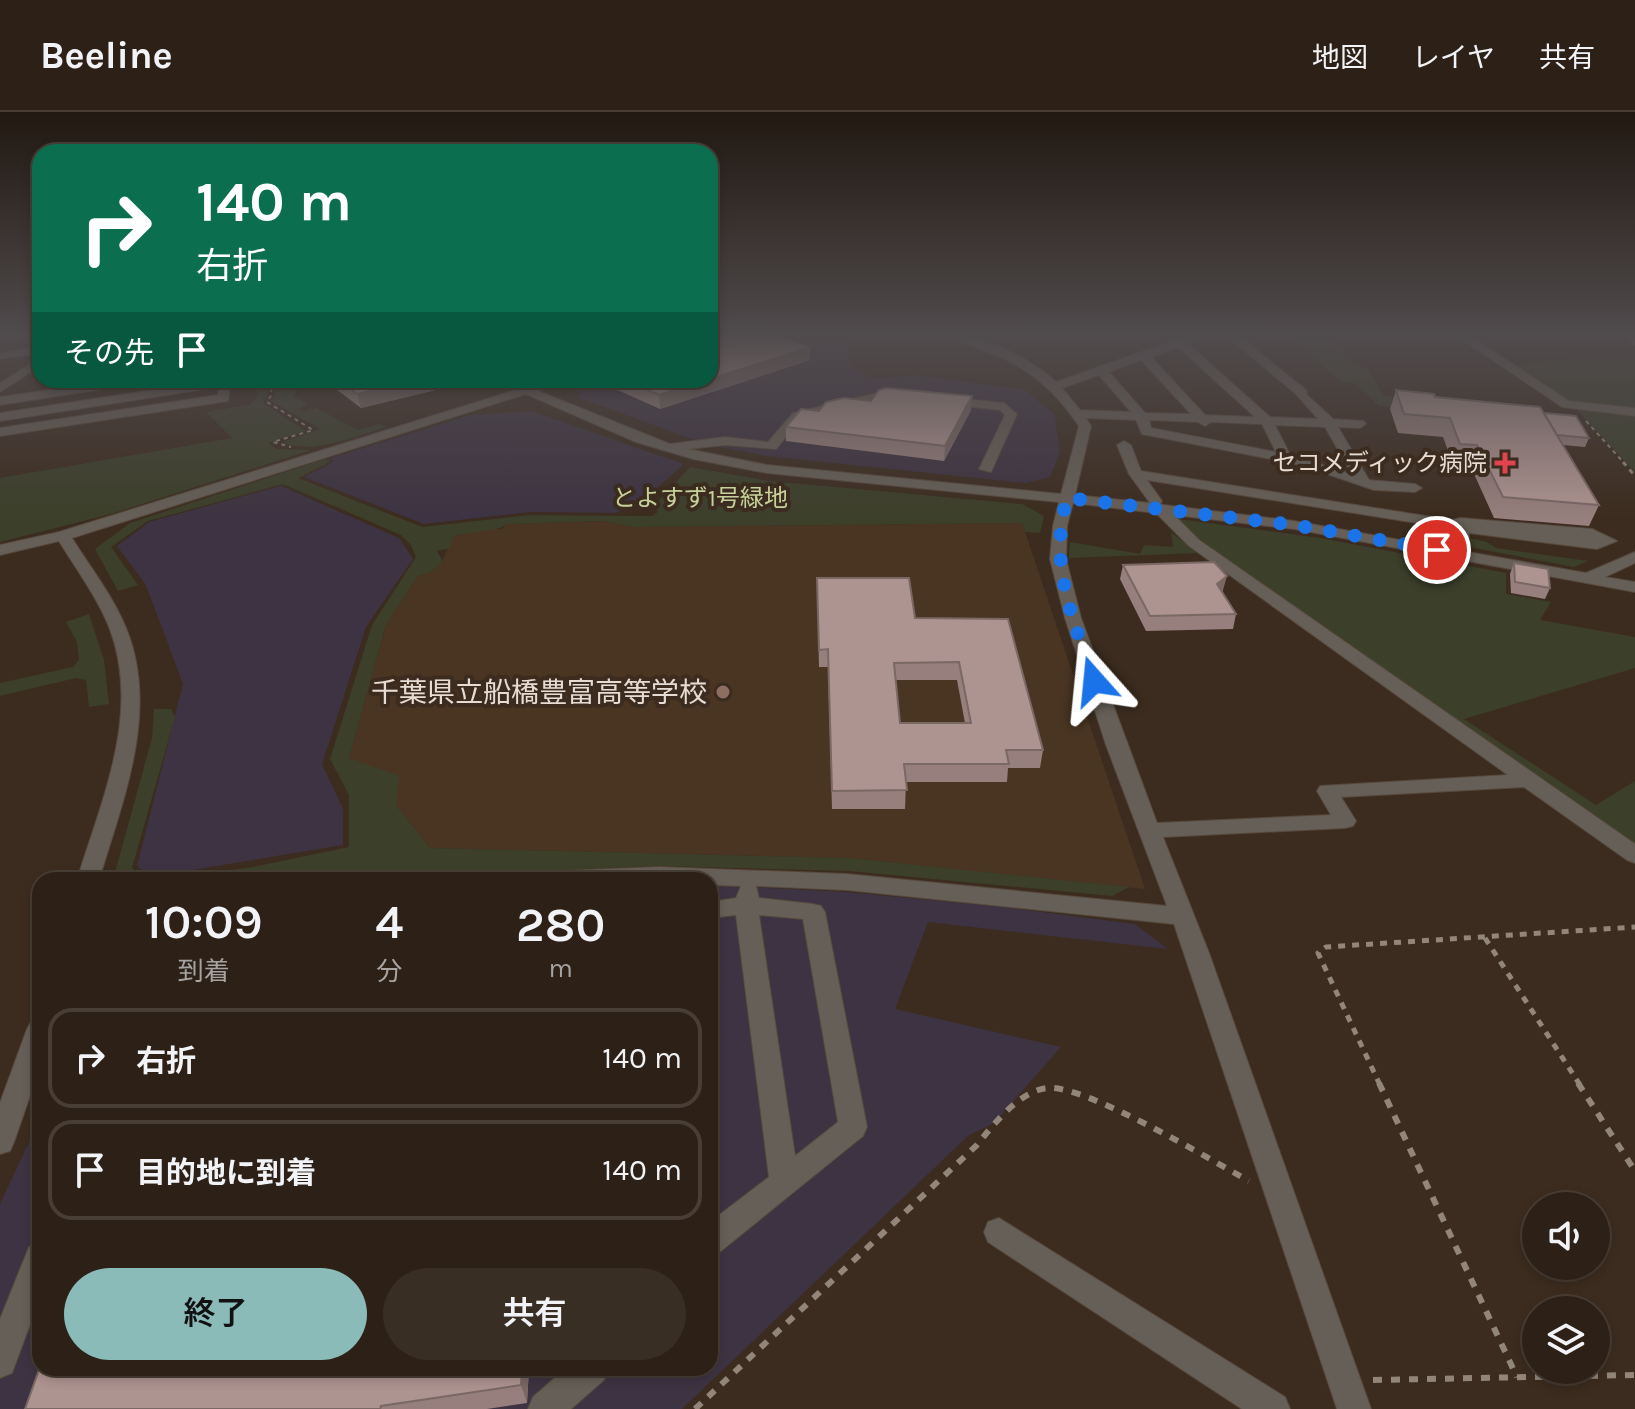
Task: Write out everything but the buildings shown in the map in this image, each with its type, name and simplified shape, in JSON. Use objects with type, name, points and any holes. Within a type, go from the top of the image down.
[{"type":"street","points":[[0,401],[30,397]]},
{"type":"street","points":[[0,417],[127,397]]},
{"type":"street","points":[[0,432],[224,397]]},
{"type":"street","points":[[0,550],[63,536],[504,397]]},
{"type":"street","points":[[540,397],[621,432],[720,461],[798,473],[1157,504],[1453,552],[1635,587]]},
{"type":"street","points":[[669,448],[714,441],[771,446],[797,416],[879,397]]},
{"type":"street","points":[[906,397],[912,397]]},
{"type":"street","points":[[1065,397],[1085,426],[1058,543],[1061,578],[1116,745],[1183,916],[1354,1409]]},
{"type":"street","points":[[1124,397],[1141,416],[1146,431],[1304,462],[1364,483],[1415,488]]},
{"type":"street","points":[[1183,397],[1204,418],[1211,445]]},
{"type":"street","points":[[1240,397],[1266,420],[1286,460]]},
{"type":"street","points":[[1302,397],[1329,422],[1364,483]]},
{"type":"street","points":[[1555,397],[1566,404],[1635,412]]},
{"type":"street","points":[[927,399],[1004,407],[1011,414],[986,469]]},
{"type":"street","points":[[1077,414],[1360,424]]},
{"type":"street","points":[[1124,445],[1136,474],[1157,504],[1194,543],[1635,855]]},
{"type":"street","points":[[1136,474],[1450,525],[1469,528],[1597,544],[1609,541],[1592,533],[1497,524],[1450,525]]},
{"type":"street","points":[[1450,525],[1453,552]]},
{"type":"street","points":[[1453,552],[1462,531],[1469,528]]},
{"type":"street","points":[[63,536],[118,628],[131,683],[132,709],[127,744],[90,872]]},
{"type":"street","points":[[1589,578],[1635,557]]},
{"type":"street","points":[[1149,831],[1345,821],[1327,791],[1528,780]]},
{"type":"street","points":[[718,877],[863,883],[1183,916]]},
{"type":"street","points":[[750,878],[746,905],[784,1182]]},
{"type":"street","points":[[718,909],[746,905],[813,912],[853,1127],[718,1235]]},
{"type":"street","points":[[0,1142],[32,1052]]},
{"type":"street","points":[[999,1232],[1273,1409]]},
{"type":"street","points":[[0,1361],[32,1278]]},
{"type":"street","points":[[545,1409],[583,1376]]},
{"type":"path","points":[[270,397],[267,402],[313,430],[273,442],[283,447],[296,447]]},
{"type":"path","points":[[1566,404],[1585,420],[1635,476]]},
{"type":"path","points":[[1517,1377],[1318,953],[1326,947],[1635,927]]},
{"type":"path","points":[[1485,937],[1635,1171]]},
{"type":"path","points":[[695,1409],[977,1145],[995,1122],[1040,1090],[1050,1087],[1072,1091],[1165,1135],[1284,1201]]},
{"type":"path","points":[[1344,1381],[1635,1375]]},
{"type":"shaded area","points":[[578,397],[1033,397],[1054,414],[1060,451],[1050,477],[1026,483],[766,456],[708,445]]},
{"type":"shaded area","points":[[531,411],[684,464],[643,500],[616,513],[530,512],[424,524],[304,477],[332,463],[333,460],[328,459],[470,415]]},
{"type":"shaded area","points":[[281,486],[399,538],[413,559],[366,627],[322,764],[343,809],[343,845],[181,872],[145,872],[137,866],[183,684],[146,585],[117,546],[149,522]]},
{"type":"shaded area","name":"千葉県立船橋豊富高等学校","points":[[604,521],[632,527],[1022,523],[1145,889],[849,858],[430,848],[396,805],[349,758],[386,625],[418,576],[429,573],[442,562],[453,537],[477,529],[502,529],[507,524]]},
{"type":"shaded area","points":[[718,885],[846,892],[1135,924],[1168,949],[928,922],[895,1009],[1061,1047],[994,1123],[969,1135],[718,1375]]},
{"type":"shaded area","points":[[32,1136],[32,1376],[717,1376],[682,1409],[0,1409],[0,1204]]},
{"type":"green space","points":[[257,397],[266,397],[263,403],[305,431],[268,443],[277,449],[312,450],[111,514],[0,542],[0,478],[232,438],[206,412],[250,405]]},
{"type":"green space","points":[[274,397],[294,397],[308,404],[298,408],[305,411],[316,408],[358,430],[379,424],[386,427],[319,446],[293,446],[282,442],[320,429],[271,401]]},
{"type":"green space","points":[[1369,397],[1416,401],[1435,411],[1379,406]]},
{"type":"green space","points":[[1558,397],[1635,397],[1635,409],[1567,402]]},
{"type":"green space","points":[[1574,407],[1635,413],[1635,472]]},
{"type":"green space","name":"とよすず1号緑地","points":[[325,459],[330,461],[298,478],[422,527],[530,515],[652,516],[658,512],[654,506],[690,467],[769,481],[1022,504],[1044,516],[1040,533],[1025,532],[1022,523],[632,527],[604,521],[507,524],[497,529],[453,537],[450,548],[437,551],[443,562],[429,573],[418,576],[386,625],[349,758],[399,776],[396,805],[430,848],[849,858],[1129,887],[1112,896],[850,871],[658,866],[522,872],[215,872],[349,847],[349,795],[330,759],[372,625],[416,557],[411,545],[401,535],[283,484],[148,521],[111,547],[138,585],[118,591],[95,549],[130,523]]},
{"type":"green space","points":[[1178,519],[1320,538],[1506,573],[1506,594],[1551,602],[1540,620],[1635,637],[1635,668],[1464,719],[1596,805],[1635,781],[1635,850],[1202,543]]},
{"type":"green space","points":[[1171,532],[1197,553],[1069,558],[1070,542],[1140,554],[1144,545],[1173,547]]},
{"type":"green space","points":[[1469,538],[1487,542],[1496,548],[1588,561],[1574,567],[1469,547]]},
{"type":"green space","points":[[89,614],[104,660],[109,704],[89,707],[86,680],[76,678],[0,696],[0,683],[73,667],[79,660],[77,642],[66,622]]},
{"type":"green space","points":[[154,709],[171,709],[175,717],[132,868],[137,872],[115,872],[152,738]]},
{"type":"place","name":"セコメディック病院","points":[[1505,463]]},
{"type":"place","name":"千葉県立船橋豊富高等学校","points":[[723,692]]},
{"type":"route","points":[[1094,681],[1061,578],[1058,559],[1060,526],[1067,498],[1294,525],[1437,550]]}]
